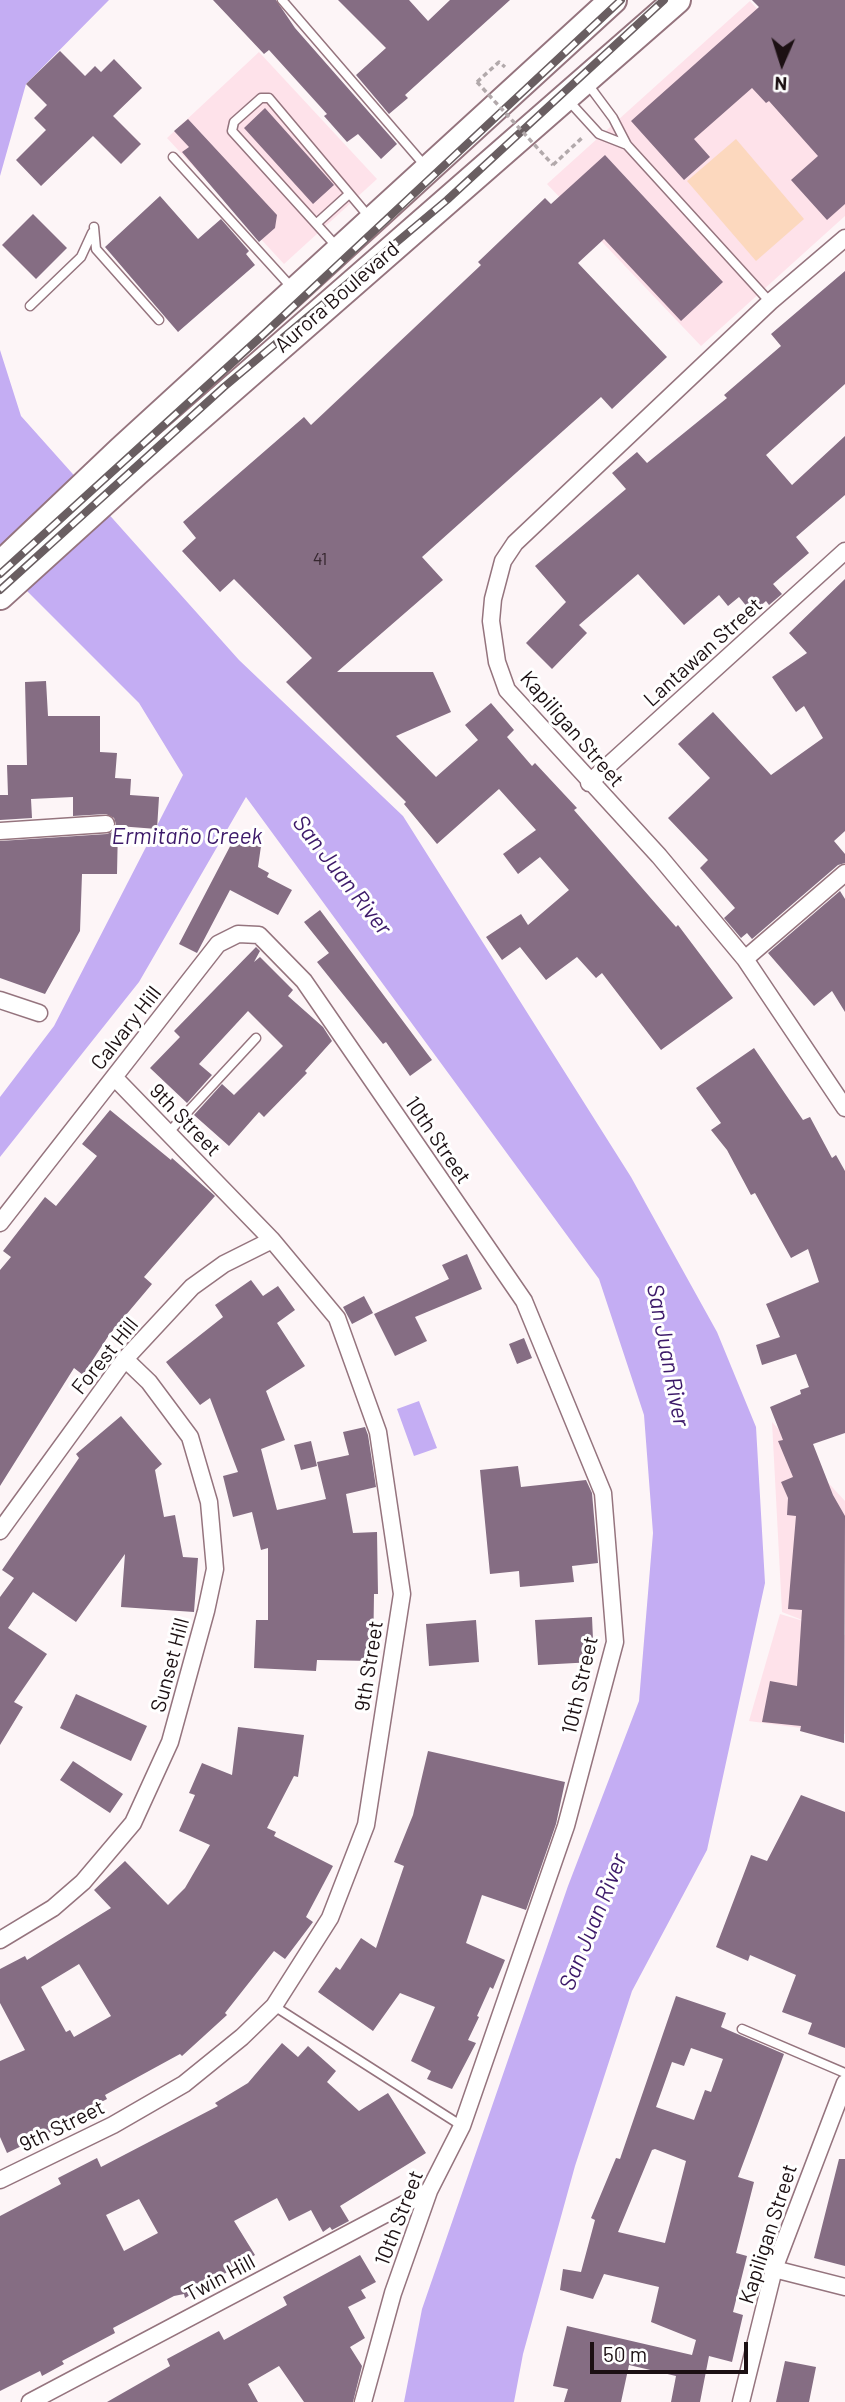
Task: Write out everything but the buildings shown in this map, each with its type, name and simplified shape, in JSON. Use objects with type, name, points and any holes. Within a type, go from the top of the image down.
[{"type":"main road","name":"Aurora Boulevard","points":[[0,565],[117,454],[613,0]]},
{"type":"main road","name":"Aurora Boulevard","points":[[0,596],[138,471],[677,0]]},
{"type":"main road","points":[[295,291],[318,314]]},
{"type":"street","name":"Kapiligan Street","points":[[845,238],[770,302],[515,543],[503,561],[491,621],[501,678],[507,690],[589,783],[659,856],[745,959],[845,1108]]},
{"type":"street","name":"Lantawan Street","points":[[589,783],[845,551]]},
{"type":"street","points":[[0,831],[106,824]]},
{"type":"street","points":[[745,959],[845,873]]},
{"type":"street","name":"Calvary Hill","points":[[0,1223],[224,940],[247,932],[259,934],[304,981]]},
{"type":"street","name":"10th Street","points":[[304,981],[524,1301],[603,1493],[615,1642],[566,1826],[462,2126],[429,2191],[393,2293],[363,2402]]},
{"type":"street","points":[[0,1000],[39,1013]]},
{"type":"street","name":"9th Street","points":[[0,2180],[113,2125],[184,2084],[242,2037],[274,2006],[330,1918],[366,1825],[402,1594],[378,1432],[337,1318],[272,1240],[114,1077]]},
{"type":"street","name":"Forest Hill","points":[[0,1531],[125,1359],[192,1287],[224,1264],[272,1240]]},
{"type":"street","name":"Sunset Hill","points":[[0,1940],[53,1908],[83,1881],[133,1823],[170,1742],[206,1611],[215,1569],[209,1502],[190,1437],[149,1382],[125,1359]]},
{"type":"street","name":"Kapiligan Street","points":[[741,2402],[774,2269],[845,2083]]},
{"type":"street","name":"Twin Hill","points":[[30,2402],[429,2191]]},
{"type":"street","points":[[774,2269],[845,2287]]},
{"type":"lane","points":[[282,0],[428,169]]},
{"type":"lane","points":[[575,89],[599,134],[627,145]]},
{"type":"lane","points":[[575,89],[614,118],[627,145],[770,302]]},
{"type":"lane","points":[[340,250],[232,131],[233,122],[261,98],[269,98],[372,220]]},
{"type":"lane","points":[[173,157],[295,291]]},
{"type":"lane","points":[[317,223],[349,194]]},
{"type":"lane","points":[[30,306],[81,257],[94,227],[96,249],[159,320]]},
{"type":"lane","points":[[169,1132],[256,1038]]},
{"type":"lane","points":[[274,2006],[462,2126]]},
{"type":"lane","points":[[742,2029],[845,2073]]},
{"type":"path","points":[[499,62],[477,82],[553,165],[576,143]]},
{"type":"shaded area","points":[[750,1],[845,106],[845,216],[701,346],[547,184]]},
{"type":"shaded area","points":[[259,52],[377,179],[284,264],[167,138]]},
{"type":"shaded area","points":[[736,139],[804,219],[756,261],[687,181]]},
{"type":"shaded area","points":[[772,1422],[845,1501],[845,1561],[828,1629],[845,1635],[845,1734],[749,1721],[780,1614],[810,1623],[782,1612]]},
{"type":"water","points":[[0,0],[109,0],[26,84],[0,176]]},
{"type":"water","points":[[0,350],[21,416],[239,660],[403,816],[631,1177],[717,1332],[756,1427],[765,1583],[707,1850],[632,1991],[575,2166],[523,2354],[514,2402],[404,2402],[422,2309],[568,1886],[639,1701],[653,1533],[644,1415],[599,1279],[246,797],[139,982],[0,1157],[0,1097],[54,1026],[183,775],[139,703],[0,564]]},
{"type":"water","points":[[419,1401],[437,1448],[414,1456],[397,1409]]},
{"type":"railway","points":[[0,574],[266,332],[621,0]]},
{"type":"railway","points":[[0,590],[224,387],[447,200],[664,0]]},
{"type":"water label","name":"Ermitaño Creek","points":[[187,836]]},
{"type":"water label","name":"San Juan River","points":[[342,875]]},
{"type":"water label","name":"San Juan River","points":[[668,1355]]},
{"type":"water label","name":"San Juan River","points":[[593,1922]]}]
